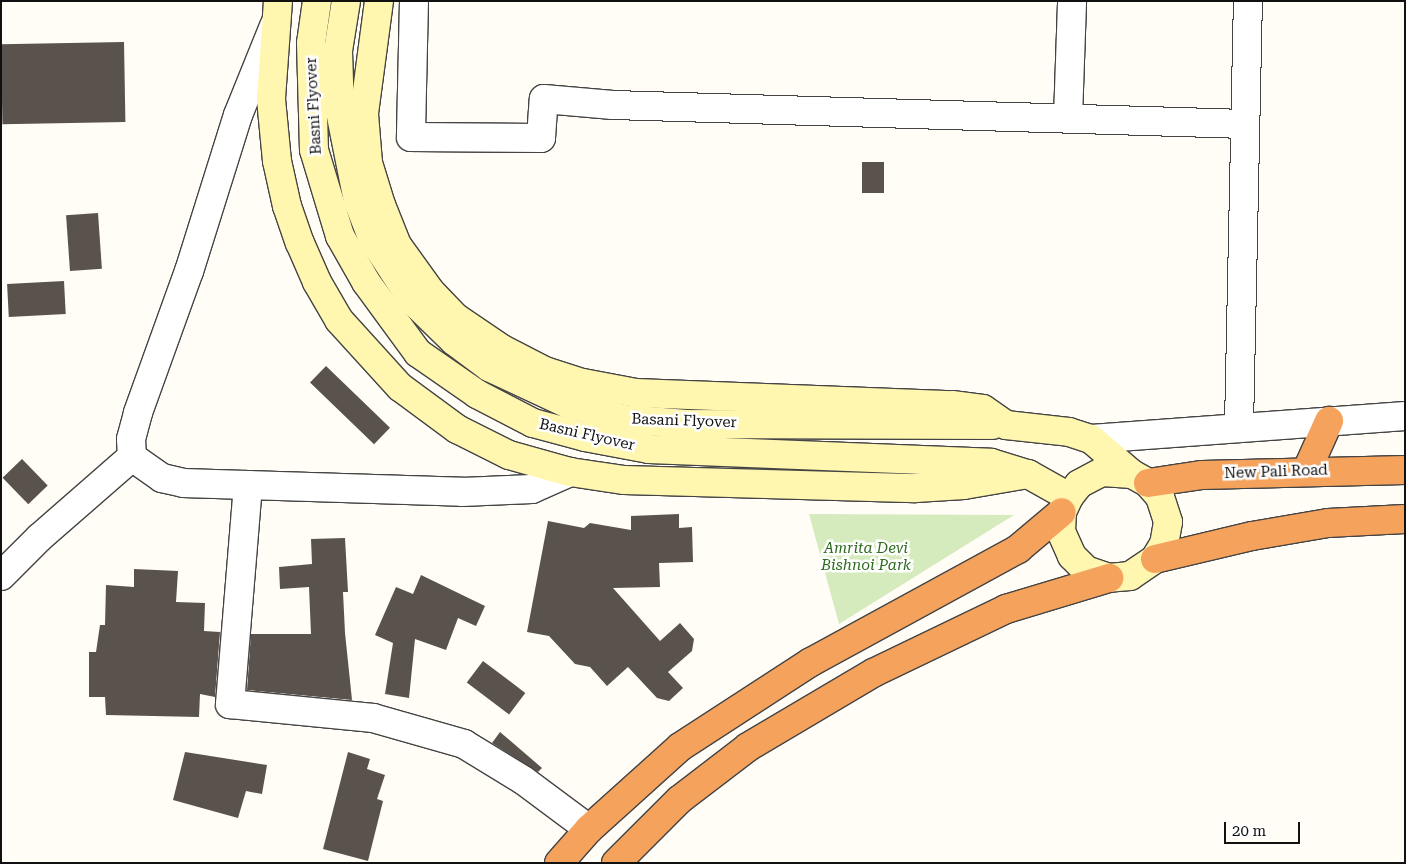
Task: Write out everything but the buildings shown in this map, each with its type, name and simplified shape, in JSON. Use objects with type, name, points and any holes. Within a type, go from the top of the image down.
[{"type":"highway","points":[[1308,470],[1329,421]]},
{"type":"highway","name":"New Pali Road","points":[[1140,478],[1308,470],[1405,470]]},
{"type":"highway","points":[[559,863],[589,829],[680,747],[740,706],[811,662],[1018,549],[1066,504]]},
{"type":"highway","points":[[1155,559],[1252,536],[1328,523],[1405,519]]},
{"type":"highway","points":[[616,863],[679,800],[748,747],[873,672],[1006,608],[1109,578]]},
{"type":"main road","name":"Basni Flyover","points":[[317,1],[311,42],[310,97],[314,150],[326,198],[340,236],[366,282],[418,353],[477,394],[524,419],[585,437],[649,449],[708,454],[944,460],[991,463],[1028,474]]},
{"type":"main road","name":"Basani Flyover","points":[[346,1],[338,51],[340,111],[358,201],[372,238],[413,301],[454,341],[489,367],[568,404],[623,418],[687,424],[1006,425],[1070,432],[1091,439]]},
{"type":"main road","points":[[379,1],[364,114],[368,163],[381,205],[397,245],[430,292],[455,317],[502,349],[545,370],[583,384],[636,393],[952,405],[983,409],[1006,425]]},
{"type":"main road","points":[[277,12],[271,99],[279,170],[300,243],[317,282],[339,320],[400,387],[456,430],[509,455],[570,472],[624,480],[916,488],[964,485],[1028,474],[1066,504]]},
{"type":"main road","points":[[1091,439],[1140,478],[1160,497],[1168,522],[1164,544],[1155,559],[1130,576],[1109,578],[1086,570],[1072,556],[1062,531],[1066,504],[1079,484],[1102,472],[1140,478]]},
{"type":"street","points":[[414,1],[411,137],[542,138],[544,99],[623,105],[1245,124]]},
{"type":"street","points":[[1068,118],[1072,1]]},
{"type":"street","points":[[1239,426],[1248,1]]},
{"type":"street","points":[[132,457],[131,439],[138,413],[189,271],[238,115],[277,12]]},
{"type":"street","points":[[1091,439],[1239,426],[1405,416]]},
{"type":"street","points":[[132,457],[162,478],[183,483],[497,490],[532,489],[570,472]]},
{"type":"street","points":[[1,576],[39,538],[132,457]]},
{"type":"street","points":[[248,485],[230,704],[373,718],[464,744],[523,780],[589,829]]},
{"type":"green space","name":"Amrita Devi Bishnoi Park","points":[[809,514],[1014,515],[839,624]]}]
